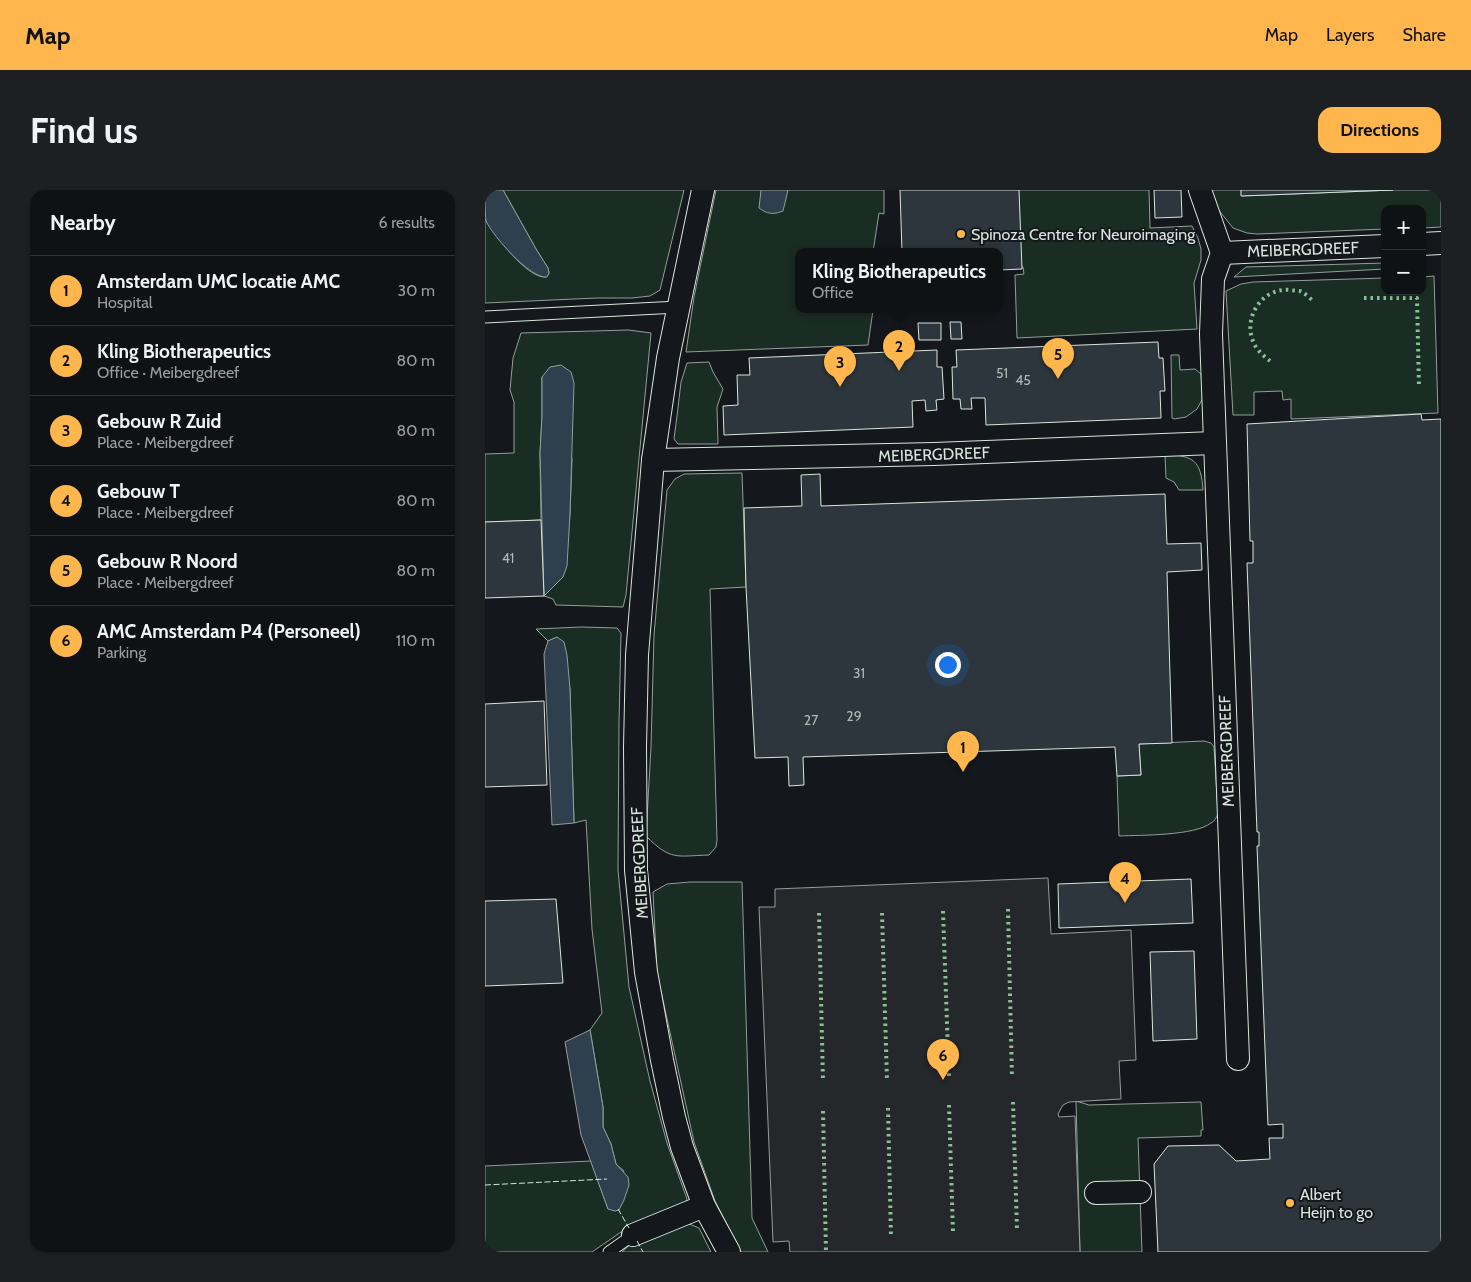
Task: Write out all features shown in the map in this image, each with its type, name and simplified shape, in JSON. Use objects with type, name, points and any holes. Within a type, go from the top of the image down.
[{"type":"street","name":"MEIBERGDREEF","points":[[703,190],[668,358],[653,460],[637,654],[635,747],[636,870],[647,972],[662,1060],[682,1146],[703,1206],[729,1252]]},
{"type":"street","points":[[1200,190],[1222,252]]},
{"type":"street","points":[[1426,244],[1441,243]]},
{"type":"street","name":"MEIBERGDREEF","points":[[1238,1059],[1214,443],[1211,334],[1213,279],[1222,252],[1381,246]]},
{"type":"street","name":"MEIBERGDREEF","points":[[653,460],[934,454],[1214,443]]},
{"type":"street","points":[[1095,1193],[1140,1192]]},
{"type":"street","points":[[633,1235],[703,1206]]},
{"type":"lane","points":[[485,317],[678,307]]},
{"type":"lane","points":[[609,1252],[633,1235]]},
{"type":"green space","points":[[503,190],[684,190],[660,290],[650,296],[632,298],[485,303],[485,219],[503,244],[530,271],[538,276],[546,277],[549,273],[548,268]]},
{"type":"green space","points":[[716,190],[884,190],[884,214],[879,213],[874,248],[795,248],[795,313],[873,313],[868,345],[686,352],[694,297]]},
{"type":"green space","points":[[1017,190],[1149,190],[1150,228],[1192,226],[1198,238],[1201,260],[1194,283],[1197,329],[1017,338],[1015,275],[1024,274],[1023,267],[1020,267]]},
{"type":"green space","points":[[1212,190],[1241,190],[1242,196],[1441,190],[1441,227],[1426,228],[1426,205],[1381,205],[1381,229],[1247,233],[1233,228],[1213,203]]},
{"type":"green space","points":[[1381,263],[1381,269],[1234,277],[1246,267]]},
{"type":"green space","points":[[1434,276],[1438,413],[1291,419],[1291,399],[1283,400],[1282,391],[1254,392],[1254,415],[1233,415],[1226,291],[1241,284],[1253,282],[1381,278],[1381,295],[1426,295],[1426,277]]},
{"type":"green space","points":[[629,330],[651,333],[626,595],[623,607],[556,605],[553,599],[544,596],[563,577],[570,514],[572,459],[542,377],[541,520],[485,522],[485,454],[514,453],[514,402],[510,390],[513,358],[521,333]]},
{"type":"green space","points":[[1171,355],[1179,355],[1180,370],[1195,369],[1201,374],[1203,398],[1197,409],[1186,417],[1174,419],[1172,418]]},
{"type":"green space","points":[[709,362],[723,389],[717,407],[718,444],[678,444],[674,439],[681,382],[687,363]]},
{"type":"green space","points":[[1165,455],[1183,456],[1194,462],[1200,472],[1203,490],[1179,490],[1174,482],[1166,478]]},
{"type":"green space","points":[[742,473],[746,587],[710,589],[716,847],[709,855],[675,855],[662,850],[646,836],[654,635],[667,490],[675,479],[684,474]]},
{"type":"green space","points":[[617,628],[621,633],[618,870],[629,987],[650,1081],[667,1143],[687,1199],[685,1204],[624,1230],[592,1252],[485,1252],[485,1166],[591,1161],[608,1209],[624,1171],[616,1164],[611,1144],[603,1127],[603,1107],[590,1030],[602,1013],[592,929],[586,820],[574,823],[570,689],[557,637],[548,641],[536,629]]},
{"type":"green space","points":[[1204,741],[1211,743],[1214,747],[1218,814],[1214,820],[1203,827],[1180,833],[1119,836],[1117,776],[1141,775],[1139,744]]},
{"type":"green space","points":[[742,882],[752,1218],[768,1252],[741,1252],[715,1201],[694,1142],[657,973],[653,892],[667,884]]},
{"type":"green space","points":[[1076,1101],[1089,1105],[1201,1102],[1203,1130],[1201,1130],[1201,1136],[1138,1138],[1142,1252],[1080,1252]]},
{"type":"green space","points":[[682,1221],[699,1228],[711,1252],[622,1252],[633,1242]]},
{"type":"shaded area","points":[[1048,878],[1051,934],[1131,930],[1136,1060],[1119,1061],[1121,1099],[1069,1102],[1063,1105],[1058,1114],[1059,1117],[1075,1116],[1080,1252],[790,1252],[789,1241],[773,1242],[759,907],[775,907],[775,889]]},
{"type":"water","points":[[485,190],[503,190],[548,268],[549,273],[547,277],[540,276],[522,264],[490,228],[486,221]]},
{"type":"water","points":[[761,190],[788,190],[783,211],[770,213],[759,208]]},
{"type":"water","points":[[561,365],[571,372],[574,383],[567,566],[563,577],[544,596],[540,453],[542,377],[550,367]]},
{"type":"water","points":[[557,637],[564,642],[567,655],[570,689],[574,823],[552,825],[544,654],[548,641]]},
{"type":"water","points":[[590,1030],[603,1107],[603,1127],[611,1144],[616,1164],[628,1177],[629,1185],[624,1200],[619,1210],[615,1211],[608,1209],[581,1135],[565,1042]]},
{"type":"building","name":"Spinoza Centre for Neuroimaging","points":[[900,190],[1019,190],[1022,269],[1003,270],[1003,248],[902,248]]},
{"type":"building","points":[[1154,190],[1181,190],[1182,217],[1155,218]]},
{"type":"building","points":[[1241,190],[1393,190],[1241,196]]},
{"type":"building","points":[[950,322],[961,322],[962,339],[951,339]]},
{"type":"building","points":[[918,323],[941,323],[941,340],[919,340]]},
{"type":"building","points":[[1158,342],[1159,358],[1163,358],[1165,391],[1160,391],[1161,418],[986,425],[985,398],[971,398],[972,409],[961,409],[960,399],[953,399],[952,367],[957,367],[956,350]]},
{"type":"building","points":[[937,350],[937,367],[942,367],[944,399],[936,400],[937,410],[926,411],[925,400],[912,401],[913,427],[724,435],[723,406],[738,405],[737,375],[750,375],[749,358]]},
{"type":"building","points":[[1421,414],[1422,420],[1441,419],[1441,1252],[1158,1252],[1154,1164],[1168,1146],[1219,1145],[1236,1161],[1270,1159],[1269,1138],[1283,1138],[1283,1124],[1268,1125],[1257,846],[1259,846],[1259,832],[1257,832],[1247,563],[1253,563],[1253,541],[1250,541],[1247,424]]},
{"type":"building","points":[[820,474],[821,506],[1165,494],[1167,544],[1201,543],[1202,570],[1167,572],[1172,743],[1139,744],[1141,775],[1117,776],[1115,747],[803,757],[804,785],[789,786],[788,757],[755,758],[744,508],[802,506],[801,475]]},
{"type":"building","points":[[541,520],[544,596],[485,598],[485,522]]},
{"type":"building","points":[[544,701],[547,785],[485,787],[485,704]]},
{"type":"building","points":[[1191,879],[1193,923],[1059,928],[1058,884]]},
{"type":"building","points":[[556,899],[563,983],[485,986],[485,901]]},
{"type":"building","points":[[1194,951],[1197,1039],[1153,1041],[1150,952]]},
{"type":"hedge","points":[[1270,361],[1257,349],[1252,337],[1250,327],[1256,308],[1270,294],[1279,291],[1301,291],[1314,302]]},
{"type":"hedge","points":[[1364,298],[1417,298],[1419,388]]},
{"type":"hedge","points":[[1008,909],[1012,1078]]},
{"type":"hedge","points":[[943,911],[949,1079]]},
{"type":"hedge","points":[[819,913],[823,1081]]},
{"type":"hedge","points":[[882,913],[887,1080]]},
{"type":"hedge","points":[[1013,1102],[1017,1229]]},
{"type":"hedge","points":[[949,1105],[953,1233]]},
{"type":"hedge","points":[[888,1108],[891,1236]]},
{"type":"hedge","points":[[823,1111],[826,1252]]},
{"type":"fence","points":[[485,1185],[607,1179]]},
{"type":"fence","points":[[618,1209],[629,1228]]},
{"type":"fence","points":[[637,1241],[643,1252]]},
{"type":"place","name":"Spinoza Centre for Neuroimaging","points":[[961,234]]},
{"type":"place","name":"Kling Biotherapeutics","points":[[899,371]]},
{"type":"place","name":"Gebouw R Noord","points":[[1058,379]]},
{"type":"place","name":"Gebouw R Zuid","points":[[840,387]]},
{"type":"place","name":"Amsterdam UMC locatie AMC","points":[[963,772]]},
{"type":"place","name":"Gebouw T","points":[[1125,903]]},
{"type":"place","name":"AMC Amsterdam P4 (Personeel)","points":[[943,1080]]},
{"type":"place","name":"Albert Heijn to go","points":[[1290,1203]]}]
